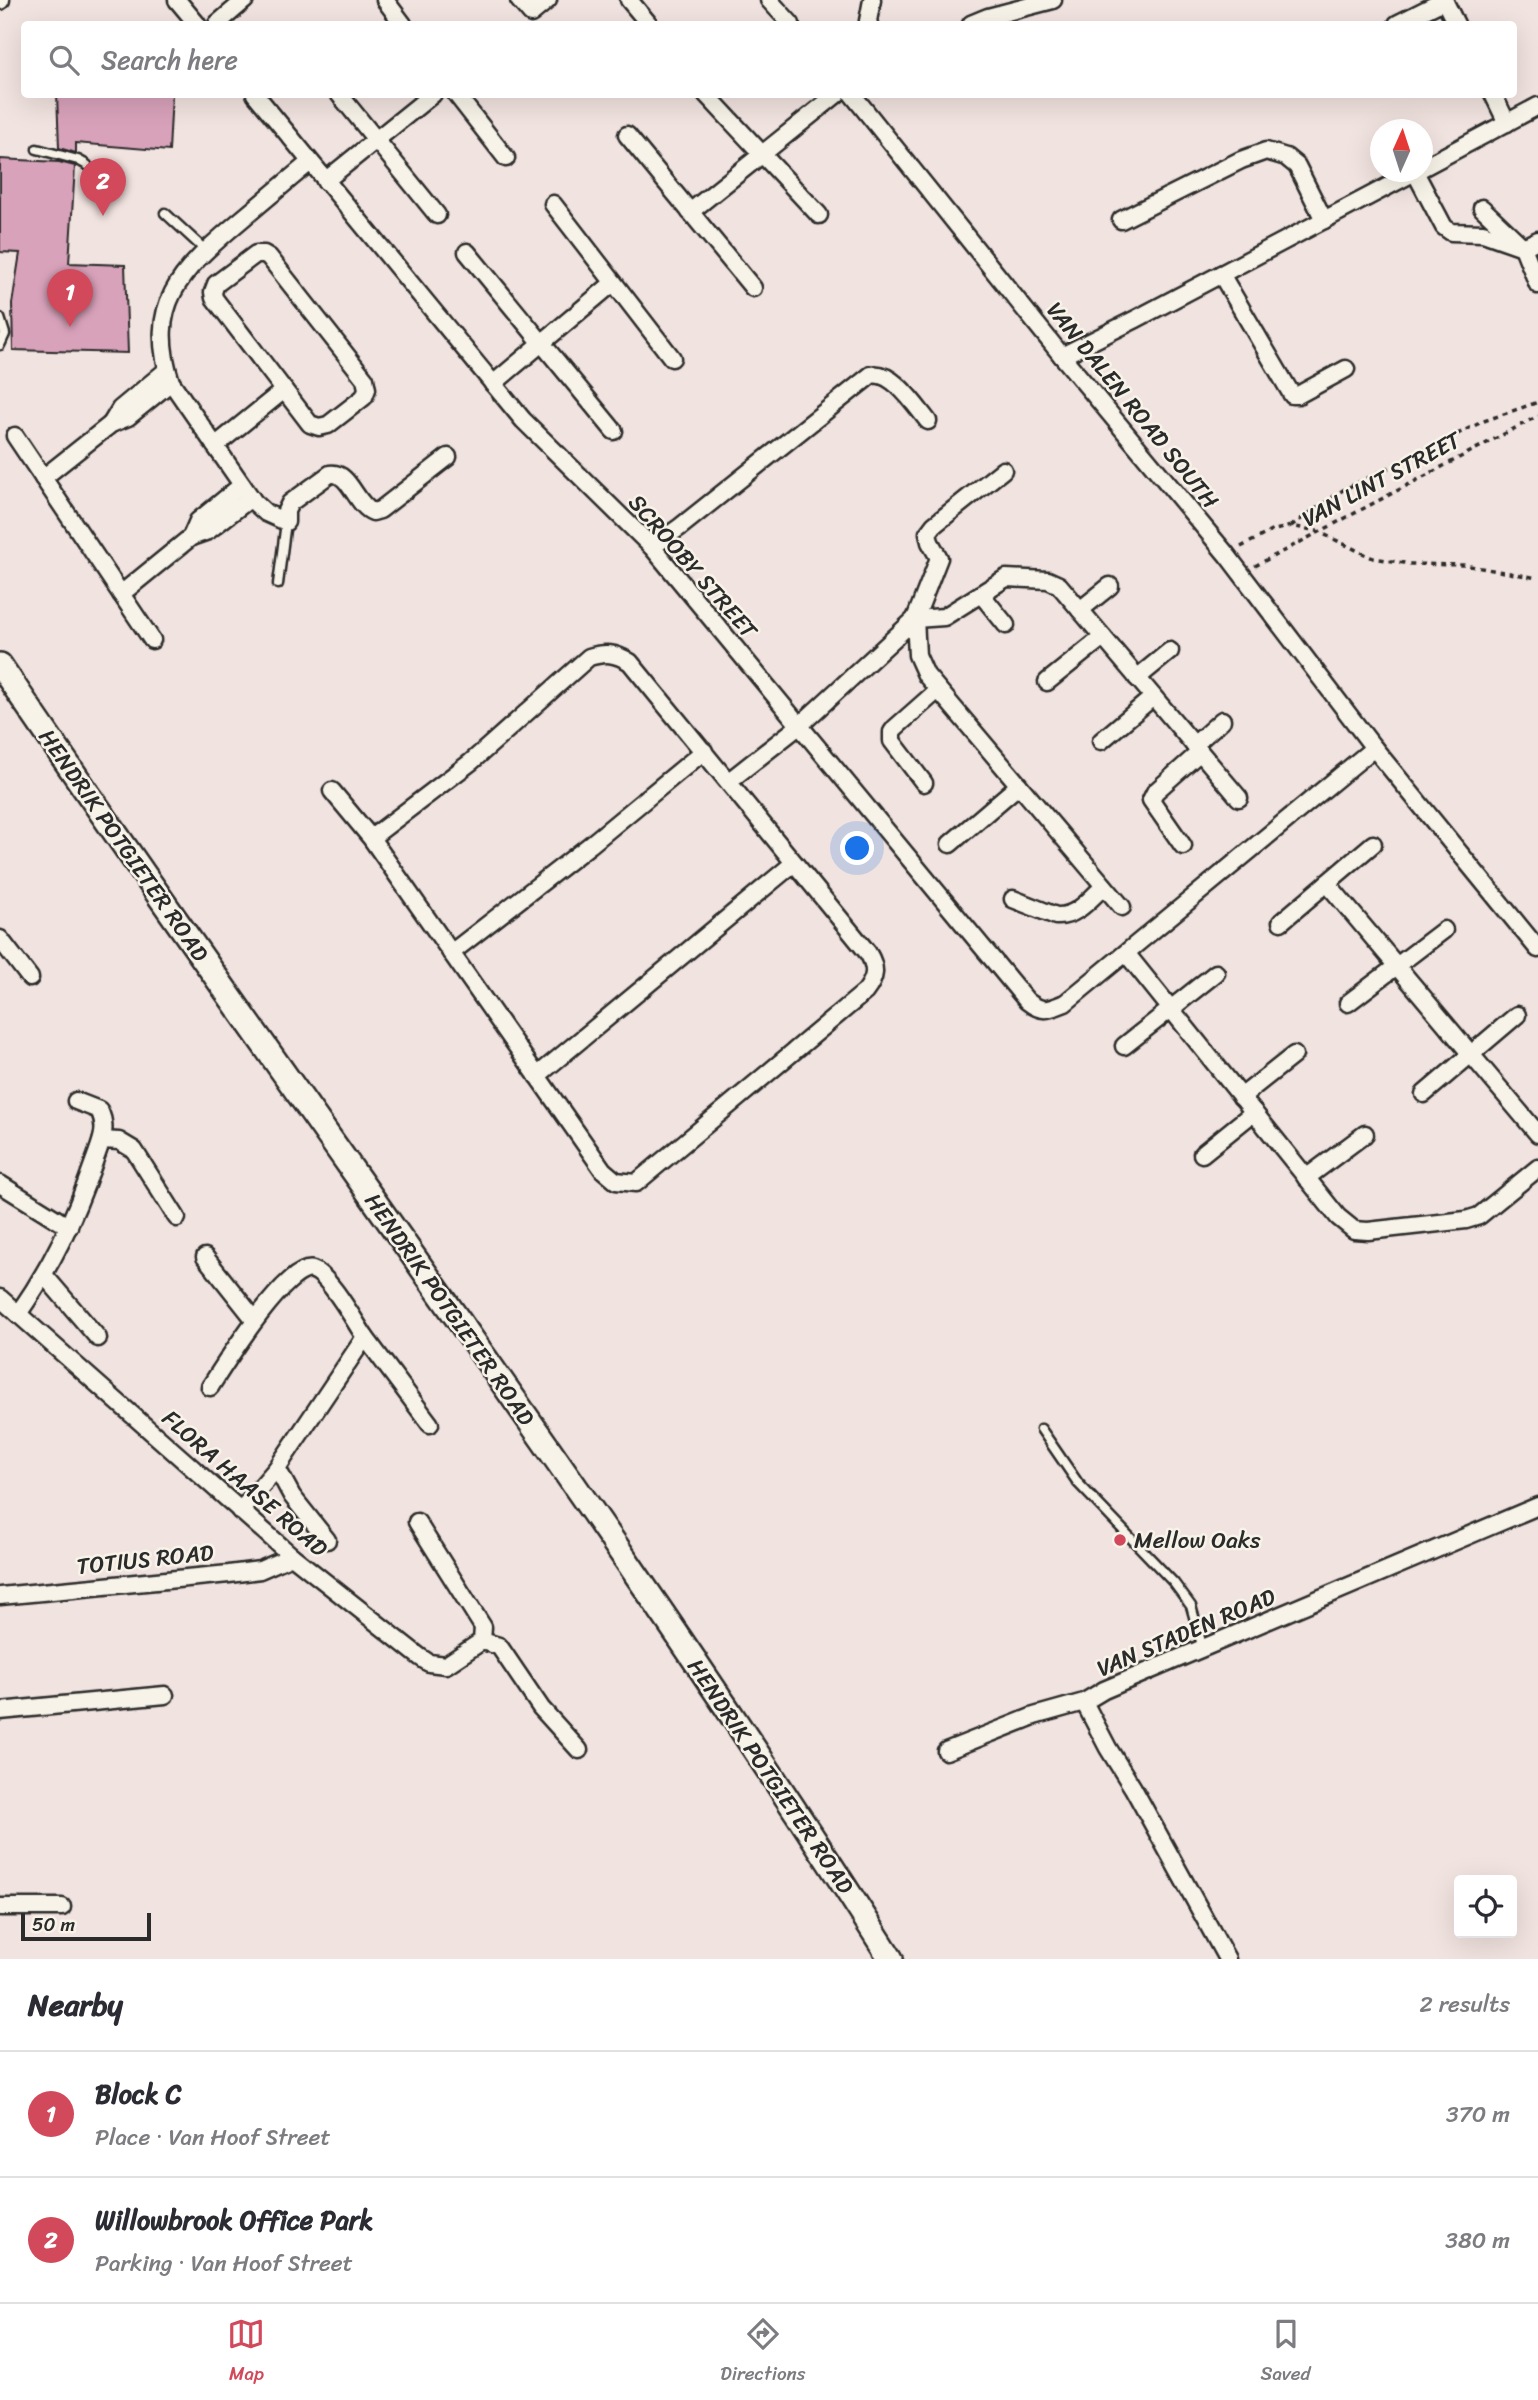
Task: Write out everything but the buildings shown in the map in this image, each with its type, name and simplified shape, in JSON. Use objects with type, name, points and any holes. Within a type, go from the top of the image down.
[{"type":"main road","name":"HENDRIK POTGIETER ROAD","points":[[0,665],[686,1648],[891,1959]]},
{"type":"street","points":[[177,0],[194,21]]},
{"type":"street","points":[[220,21],[245,0]]},
{"type":"street","points":[[385,0],[401,21]]},
{"type":"street","points":[[519,0],[535,19],[548,0]]},
{"type":"street","points":[[629,0],[646,21]]},
{"type":"street","points":[[769,0],[788,21]]},
{"type":"street","points":[[868,21],[872,0]]},
{"type":"street","points":[[978,21],[1053,0]]},
{"type":"street","points":[[1403,21],[1444,0],[1454,21]]},
{"type":"street","name":"SCROOBY STREET","points":[[258,98],[523,420],[652,547],[1027,1001],[1037,1009],[1050,1010],[1065,1003],[1126,953]]},
{"type":"street","points":[[342,98],[437,215]]},
{"type":"street","points":[[325,180],[428,98]]},
{"type":"street","points":[[459,98],[506,158]]},
{"type":"street","points":[[710,98],[819,215]]},
{"type":"street","points":[[690,212],[832,98]]},
{"type":"street","name":"VAN DALEN ROAD SOUTH","points":[[855,98],[1062,356],[1227,555],[1374,748],[1538,949]]},
{"type":"street","points":[[1495,98],[1507,123]]},
{"type":"street","points":[[1433,163],[1538,107]]},
{"type":"street","points":[[627,135],[752,288]]},
{"type":"street","points":[[1121,220],[1241,160],[1266,151],[1286,157],[1297,166],[1324,220]]},
{"type":"street","points":[[310,162],[205,250],[179,280],[168,301],[163,321],[169,376],[246,491],[266,513],[285,522],[290,503],[330,474],[342,476],[362,505],[373,512],[380,510],[448,457]]},
{"type":"street","points":[[1062,356],[1396,182]]},
{"type":"street","points":[[1420,182],[1444,227],[1451,232],[1483,233],[1530,244]]},
{"type":"street","points":[[553,204],[672,358]]},
{"type":"street","points":[[1482,208],[1530,244],[1538,285]]},
{"type":"street","points":[[467,252],[614,431]]},
{"type":"street","points":[[256,254],[269,257],[365,379],[367,388],[364,397],[327,425],[319,427],[310,424],[284,390],[214,298],[216,284],[256,254]]},
{"type":"street","points":[[1221,274],[1292,395],[1298,395],[1346,369]]},
{"type":"street","points":[[493,384],[613,283]]},
{"type":"street","points":[[652,547],[871,375],[890,378],[928,421]]},
{"type":"street","points":[[43,478],[111,424],[128,417],[169,376]]},
{"type":"street","points":[[215,446],[284,390]]},
{"type":"street","points":[[15,436],[152,640]]},
{"type":"street","points":[[1003,470],[930,529],[928,538],[938,553],[938,562],[915,619],[917,655],[926,675],[938,690],[1122,907]]},
{"type":"street","points":[[121,594],[191,537],[208,531],[246,491]]},
{"type":"street","points":[[729,780],[799,726],[915,619],[944,617],[1001,580],[1012,577],[1048,580],[1059,584],[1239,798]]},
{"type":"street","points":[[1080,610],[1110,586]]},
{"type":"street","points":[[981,594],[1006,625]]},
{"type":"street","points":[[1047,682],[1103,637]]},
{"type":"street","points":[[1137,678],[1170,651]]},
{"type":"street","points":[[332,791],[371,838],[607,1176],[616,1181],[636,1183],[855,1000],[872,983],[876,971],[869,953],[729,780],[630,662],[617,654],[604,652],[589,657],[471,762],[371,838]]},
{"type":"street","points":[[924,783],[891,736],[895,728],[938,690]]},
{"type":"street","points":[[1101,741],[1153,697]]},
{"type":"street","points":[[1183,846],[1151,800],[1155,792],[1222,720]]},
{"type":"street","points":[[1374,748],[1126,953],[1306,1178],[1345,1225],[1354,1230],[1368,1231],[1466,1220],[1479,1216],[1538,1168]]},
{"type":"street","points":[[451,953],[590,845],[704,751]]},
{"type":"street","points":[[950,844],[1019,785]]},
{"type":"street","points":[[1281,922],[1373,844]]},
{"type":"street","points":[[537,1076],[794,863]]},
{"type":"street","points":[[1327,883],[1538,1135]]},
{"type":"street","points":[[1013,899],[1063,917],[1075,913],[1104,886]]},
{"type":"street","points":[[1348,1003],[1444,930]]},
{"type":"street","points":[[0,939],[30,978]]},
{"type":"street","points":[[1124,1046],[1216,973]]},
{"type":"street","points":[[1424,1094],[1517,1015]]},
{"type":"street","points":[[1241,1097],[1294,1055]]},
{"type":"street","points":[[18,1314],[44,1275],[69,1227],[82,1199],[102,1140],[105,1127],[99,1110],[76,1101]]},
{"type":"street","points":[[1202,1154],[1254,1112]]},
{"type":"street","points":[[1306,1178],[1365,1134]]},
{"type":"street","points":[[102,1140],[119,1141],[134,1150],[177,1218]]},
{"type":"street","points":[[0,1184],[69,1227]]},
{"type":"street","points":[[205,1257],[254,1320]]},
{"type":"street","points":[[210,1387],[254,1320],[292,1276],[301,1270],[309,1269],[322,1275],[430,1424]]},
{"type":"street","points":[[44,1275],[98,1338]]},
{"type":"street","name":"FLORA HAASE ROAD","points":[[0,1298],[292,1556],[429,1663],[446,1665],[477,1643]]},
{"type":"street","points":[[240,1511],[277,1468],[365,1337]]},
{"type":"street","points":[[277,1468],[292,1496],[327,1540]]},
{"type":"street","name":"VAN STADEN ROAD","points":[[1227,1959],[1084,1702],[1104,1690],[1538,1506]]},
{"type":"street","points":[[417,1522],[483,1627],[477,1643],[499,1646],[541,1708],[579,1750]]},
{"type":"street","name":"TOTIUS ROAD","points":[[0,1596],[260,1570],[292,1556]]},
{"type":"street","points":[[0,1711],[165,1695]]},
{"type":"street","points":[[946,1751],[1034,1716],[1084,1702]]},
{"type":"street","points":[[0,1907],[62,1907]]},
{"type":"lane","points":[[37,149],[87,165]]},
{"type":"lane","points":[[165,213],[205,250]]},
{"type":"lane","points":[[0,318],[5,334],[0,345]]},
{"type":"lane","points":[[278,584],[285,522]]},
{"type":"lane","points":[[1041,1429],[1078,1483],[1164,1573],[1191,1606],[1203,1649]]},
{"type":"path","points":[[1227,555],[1271,531],[1291,526],[1343,490],[1484,421],[1538,402]]},
{"type":"path","name":"VAN LINT STREET","points":[[1241,573],[1538,416]]},
{"type":"path","points":[[1291,526],[1318,531],[1373,558],[1411,564],[1464,565],[1538,578]]},
{"type":"place","name":"Willowbrook Office Park","points":[[103,216]]},
{"type":"place","name":"Block C","points":[[70,327]]},
{"type":"place","name":"Mellow Oaks","points":[[1120,1540]]}]
